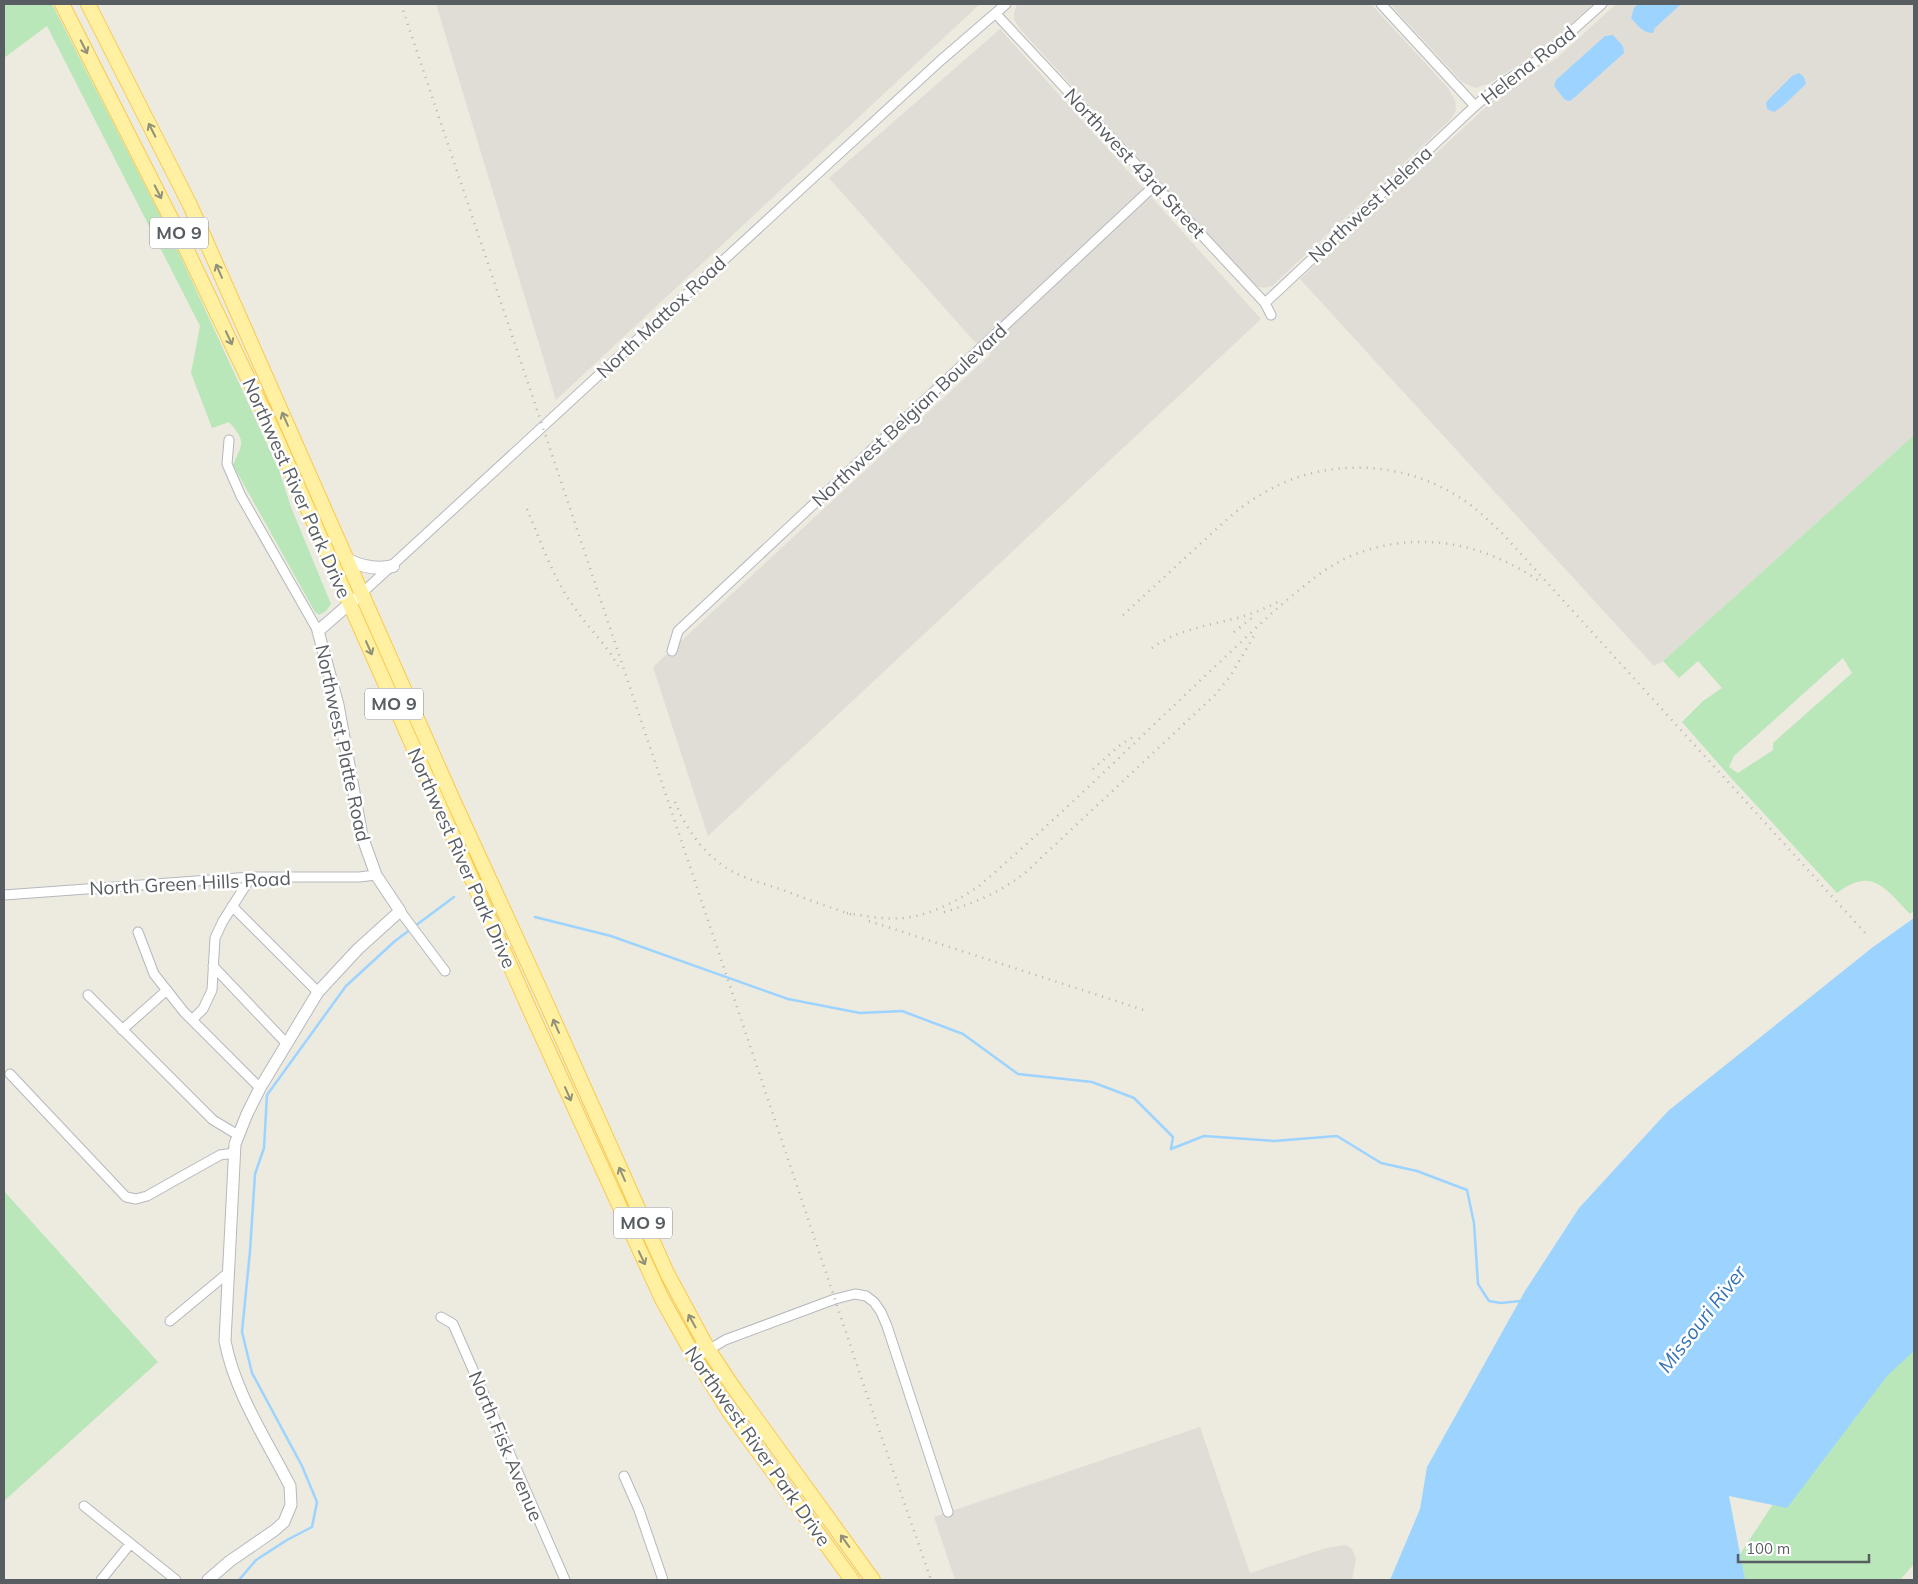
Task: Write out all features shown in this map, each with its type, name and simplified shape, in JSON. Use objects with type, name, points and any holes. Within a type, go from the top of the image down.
[{"type":"main road","name":"Northwest River Park Drive","points":[[62,4],[188,251],[275,435],[528,1006],[646,1267],[666,1307],[695,1358],[760,1456],[852,1580]]},
{"type":"main road","name":"Northwest River Park Drive","points":[[88,4],[190,204],[453,800],[544,998],[644,1226],[667,1273],[708,1349],[742,1400],[873,1580]]},
{"type":"main road","points":[[348,560],[360,566],[382,569],[393,566]]},
{"type":"main road","points":[[528,1006],[544,998]]},
{"type":"street","name":"North Mattox Road","points":[[318,631],[393,566],[940,61],[1006,4]]},
{"type":"street","points":[[1381,4],[1475,106]]},
{"type":"street","name":"Helena Road","points":[[1475,106],[1501,84],[1544,56],[1602,4]]},
{"type":"street","name":"Northwest 43rd Street","points":[[996,14],[1265,303],[1271,315]]},
{"type":"street","name":"Northwest Helena","points":[[1265,303],[1475,106]]},
{"type":"street","name":"Northwest Belgian Boulevard","points":[[672,651],[678,632],[1155,185]]},
{"type":"street","name":"Northwest Platte Road","points":[[228,440],[227,464],[238,488],[318,631],[338,705],[362,836],[370,863],[403,915]]},
{"type":"street","name":"North Green Hills Road","points":[[4,895],[251,877],[359,877],[376,875]]},
{"type":"street","points":[[192,1020],[203,1009],[212,990],[215,938],[232,906],[251,877]]},
{"type":"street","points":[[232,906],[318,992]]},
{"type":"street","points":[[208,1580],[230,1561],[279,1526],[290,1511],[292,1498],[290,1486],[236,1384],[228,1360],[225,1341],[234,1153],[238,1135],[260,1088],[318,992],[358,949],[403,915],[445,971]]},
{"type":"street","points":[[138,932],[154,974],[192,1020],[260,1088]]},
{"type":"street","points":[[213,966],[286,1043]]},
{"type":"street","points":[[122,1030],[167,990]]},
{"type":"street","points":[[88,995],[213,1120],[238,1135]]},
{"type":"street","points":[[10,1074],[126,1197],[136,1199],[147,1196],[220,1155],[234,1153]]},
{"type":"street","points":[[170,1322],[228,1272]]},
{"type":"street","points":[[695,1358],[724,1340],[835,1299],[855,1294],[866,1296],[881,1312],[887,1326],[948,1512]]},
{"type":"street","name":"North Fisk Avenue","points":[[441,1317],[453,1324],[564,1580]]},
{"type":"street","points":[[624,1476],[639,1510],[663,1580]]},
{"type":"street","points":[[84,1506],[176,1580]]},
{"type":"street","points":[[101,1580],[130,1544]]},
{"type":"shaded area","points":[[436,4],[980,4],[556,400]]},
{"type":"shaded area","points":[[1017,4],[1371,4],[1448,88],[1455,100],[1456,110],[1450,120],[1272,286],[1259,287],[1252,283],[1020,29],[1014,19]]},
{"type":"shaded area","points":[[1390,4],[1593,4],[1539,52],[1488,84],[1475,88],[1462,82]]},
{"type":"shaded area","points":[[1616,4],[1914,4],[1914,435],[1663,661],[1654,666],[1300,279],[1498,96],[1557,58]]},
{"type":"shaded area","points":[[1000,29],[1261,319],[708,836],[653,667],[991,354],[974,341],[829,178]]},
{"type":"shaded area","points":[[1200,1427],[1250,1573],[1326,1548],[1346,1545],[1352,1549],[1356,1559],[1352,1580],[955,1580],[934,1517]]},
{"type":"green space","points":[[4,4],[52,4],[173,240],[279,470],[291,507],[331,604],[326,611],[319,615],[315,612],[233,465],[241,447],[238,434],[229,422],[212,428],[191,373],[200,326],[47,26],[4,58]]},
{"type":"green space","points":[[1914,435],[1914,911],[1910,914],[1885,889],[1869,881],[1860,881],[1849,885],[1837,893],[1682,722],[1703,701],[1722,688],[1698,661],[1679,678],[1663,661]],"holes":[[[1843,658],[1852,673],[1773,743],[1773,750],[1738,773],[1729,767],[1734,756]]]},
{"type":"green space","points":[[4,1191],[158,1362],[4,1501]]},
{"type":"green space","points":[[1914,1331],[1914,1564],[1900,1580],[1723,1580],[1806,1454]]},
{"type":"water","points":[[1638,4],[1681,4],[1655,28],[1653,33],[1649,33],[1638,26],[1631,18],[1634,8]]},
{"type":"water","points":[[1613,35],[1623,46],[1624,53],[1570,101],[1565,100],[1554,86],[1556,80],[1605,36]]},
{"type":"water","points":[[1799,73],[1804,77],[1806,84],[1774,112],[1767,109],[1766,103],[1769,99],[1792,76]]},
{"type":"water","name":"Missouri River","points":[[1914,918],[1914,1351],[1887,1376],[1787,1508],[1729,1496],[1745,1580],[1390,1580],[1420,1509],[1427,1467],[1525,1291],[1579,1208],[1668,1111],[1873,947]]},
{"type":"waterway","points":[[415,926],[454,897]]},
{"type":"waterway","points":[[535,917],[611,936],[788,999],[860,1013],[902,1011],[963,1034],[1018,1074],[1092,1082],[1134,1098],[1173,1137],[1171,1149],[1204,1136],[1274,1141],[1337,1136],[1381,1163],[1417,1171],[1467,1190],[1474,1223],[1478,1284],[1489,1301],[1501,1303],[1520,1301]]},
{"type":"waterway","points":[[239,1580],[256,1560],[312,1527],[317,1502],[302,1466],[252,1373],[242,1332],[255,1174],[264,1148],[267,1095],[346,986],[395,941],[411,929]]},
{"type":"railway","points":[[401,4],[866,1392],[931,1580]]},
{"type":"railway","points":[[1123,615],[1219,526],[1249,502],[1281,484],[1306,475],[1333,469],[1360,468],[1386,470],[1413,476],[1438,486],[1462,499],[1502,533],[1867,935]]},
{"type":"railway","points":[[527,509],[560,584],[579,615],[618,666]]},
{"type":"railway","points":[[847,913],[890,918],[904,918],[924,914],[962,897],[979,886],[1065,809],[1277,609],[1320,574],[1346,558],[1380,547],[1403,543],[1427,542],[1450,544],[1474,549],[1496,557],[1539,581]]},
{"type":"railway","points":[[1152,648],[1173,636],[1241,617],[1278,602]]},
{"type":"railway","points":[[1234,632],[1253,617]]},
{"type":"railway","points":[[944,912],[987,896],[1026,872],[1216,694],[1231,675],[1254,636]]},
{"type":"railway","points":[[1093,769],[1119,746],[1133,737]]},
{"type":"railway","points":[[675,802],[687,826],[698,842],[710,855],[731,871],[853,915]]},
{"type":"railway","points":[[869,921],[1147,1011]]}]
